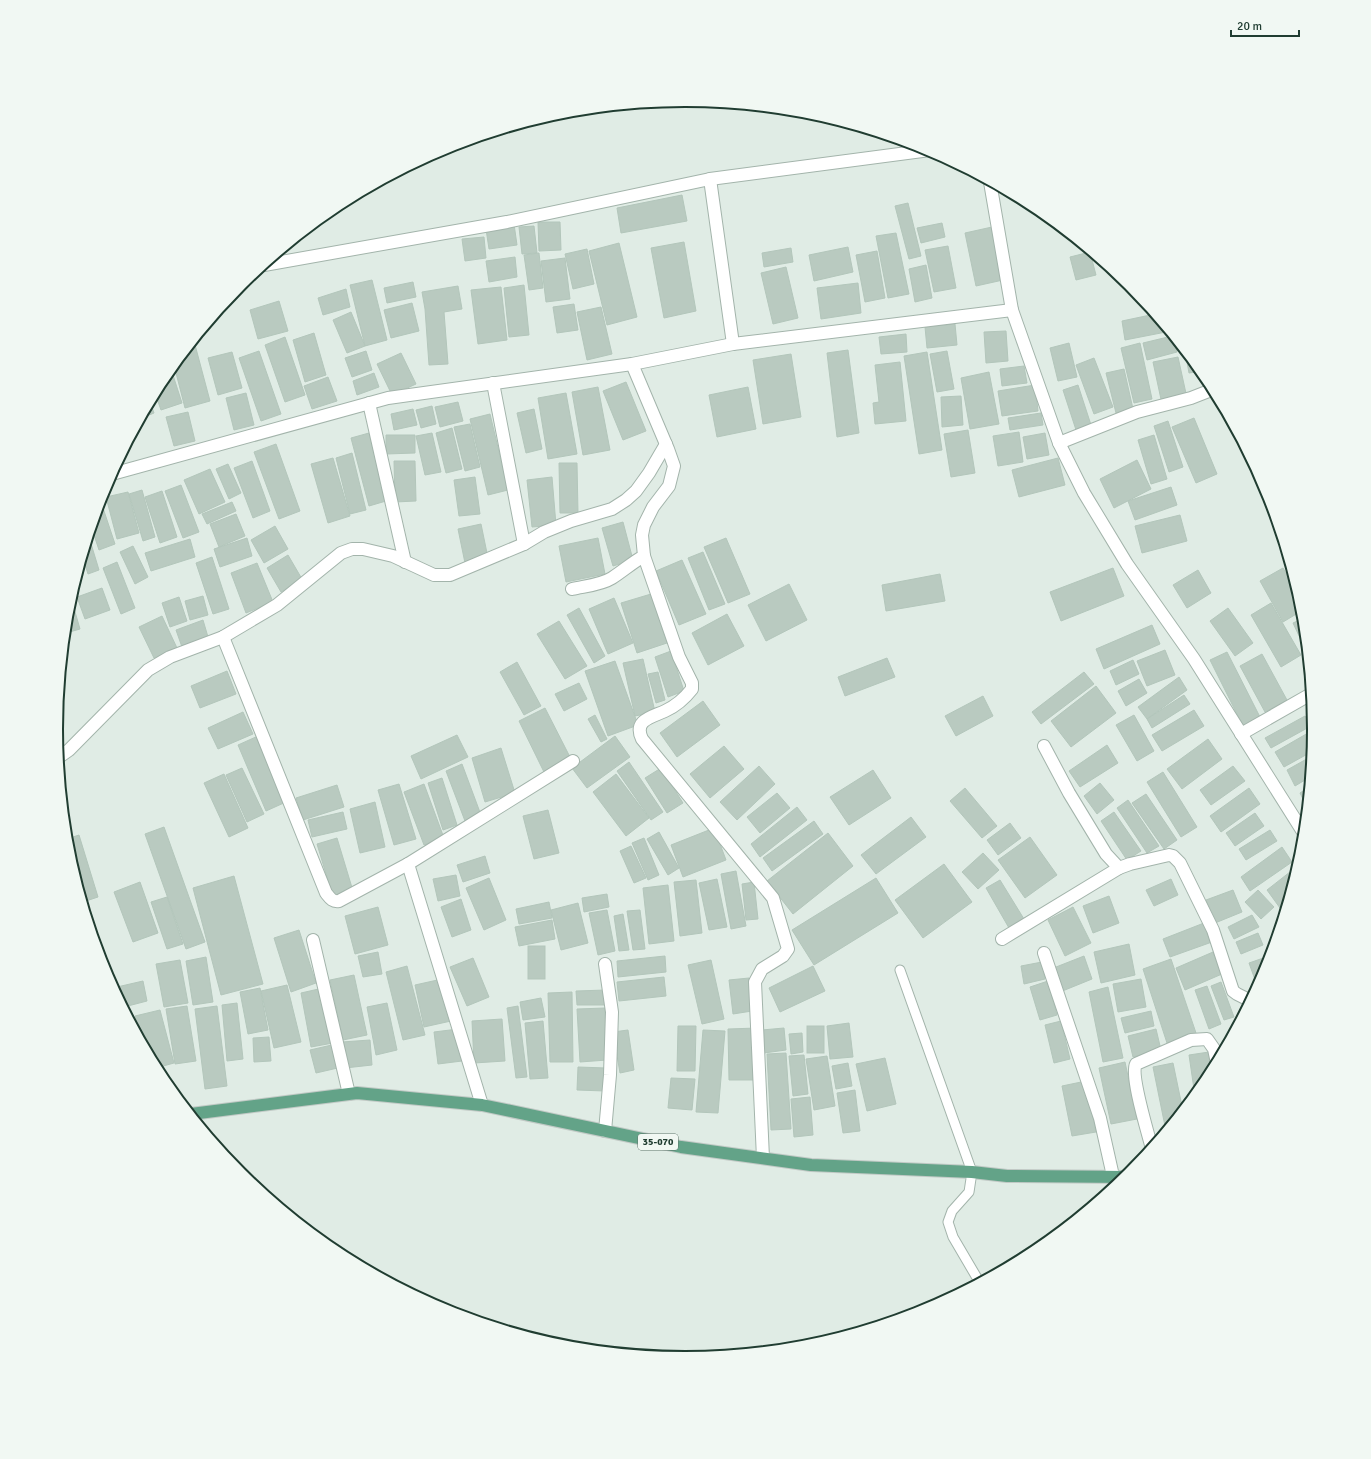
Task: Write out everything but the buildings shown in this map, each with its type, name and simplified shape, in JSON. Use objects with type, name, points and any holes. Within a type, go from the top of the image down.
[{"type":"main road","name":"35-070","points":[[196,1113],[357,1093],[482,1105],[681,1147],[811,1165],[972,1172],[1007,1176],[1120,1176]]},
{"type":"street","points":[[272,264],[506,222],[710,179],[918,152]]},
{"type":"street","points":[[710,179],[733,344]]},
{"type":"street","points":[[991,187],[1012,310],[1059,443],[1084,493],[1127,564],[1194,659],[1300,827]]},
{"type":"street","points":[[119,472],[388,398],[632,364],[733,344],[1012,310]]},
{"type":"street","points":[[632,364],[674,466],[669,486],[653,507],[644,525],[642,535],[644,556],[679,657],[692,683],[692,689],[683,700],[666,711],[651,716],[643,722],[639,730],[640,734],[642,739],[692,801],[773,898],[788,949],[782,956],[762,970],[756,982],[763,1158]]},
{"type":"street","points":[[493,383],[524,544]]},
{"type":"street","points":[[1059,443],[1138,412],[1191,398],[1208,391]]},
{"type":"street","points":[[369,403],[405,562]]},
{"type":"street","points":[[64,754],[148,670],[170,657],[224,639],[277,605],[341,553],[352,549],[363,549],[393,556],[434,574],[450,575],[524,544],[544,532],[571,521],[612,509],[636,491],[667,446]]},
{"type":"street","points":[[572,590],[604,582],[644,556]]},
{"type":"street","points":[[224,639],[326,893],[334,902],[339,901],[408,864],[573,761]]},
{"type":"street","points":[[1241,734],[1307,697]]},
{"type":"street","points":[[1044,746],[1069,793],[1106,854],[1119,868]]},
{"type":"street","points":[[1002,939],[1119,868],[1169,855],[1180,863],[1212,930],[1233,991],[1247,999]]},
{"type":"street","points":[[408,864],[482,1105]]},
{"type":"street","points":[[313,940],[349,1094]]},
{"type":"street","points":[[1044,953],[1100,1118],[1114,1176]]},
{"type":"street","points":[[605,964],[612,1012],[610,1075],[605,1131]]},
{"type":"street","points":[[1151,1144],[1135,1081],[1134,1067],[1136,1064],[1191,1040],[1207,1039],[1214,1049],[1215,1056]]},
{"type":"lane","points":[[900,970],[972,1172],[969,1192],[952,1211],[948,1222],[953,1237],[978,1279]]}]
